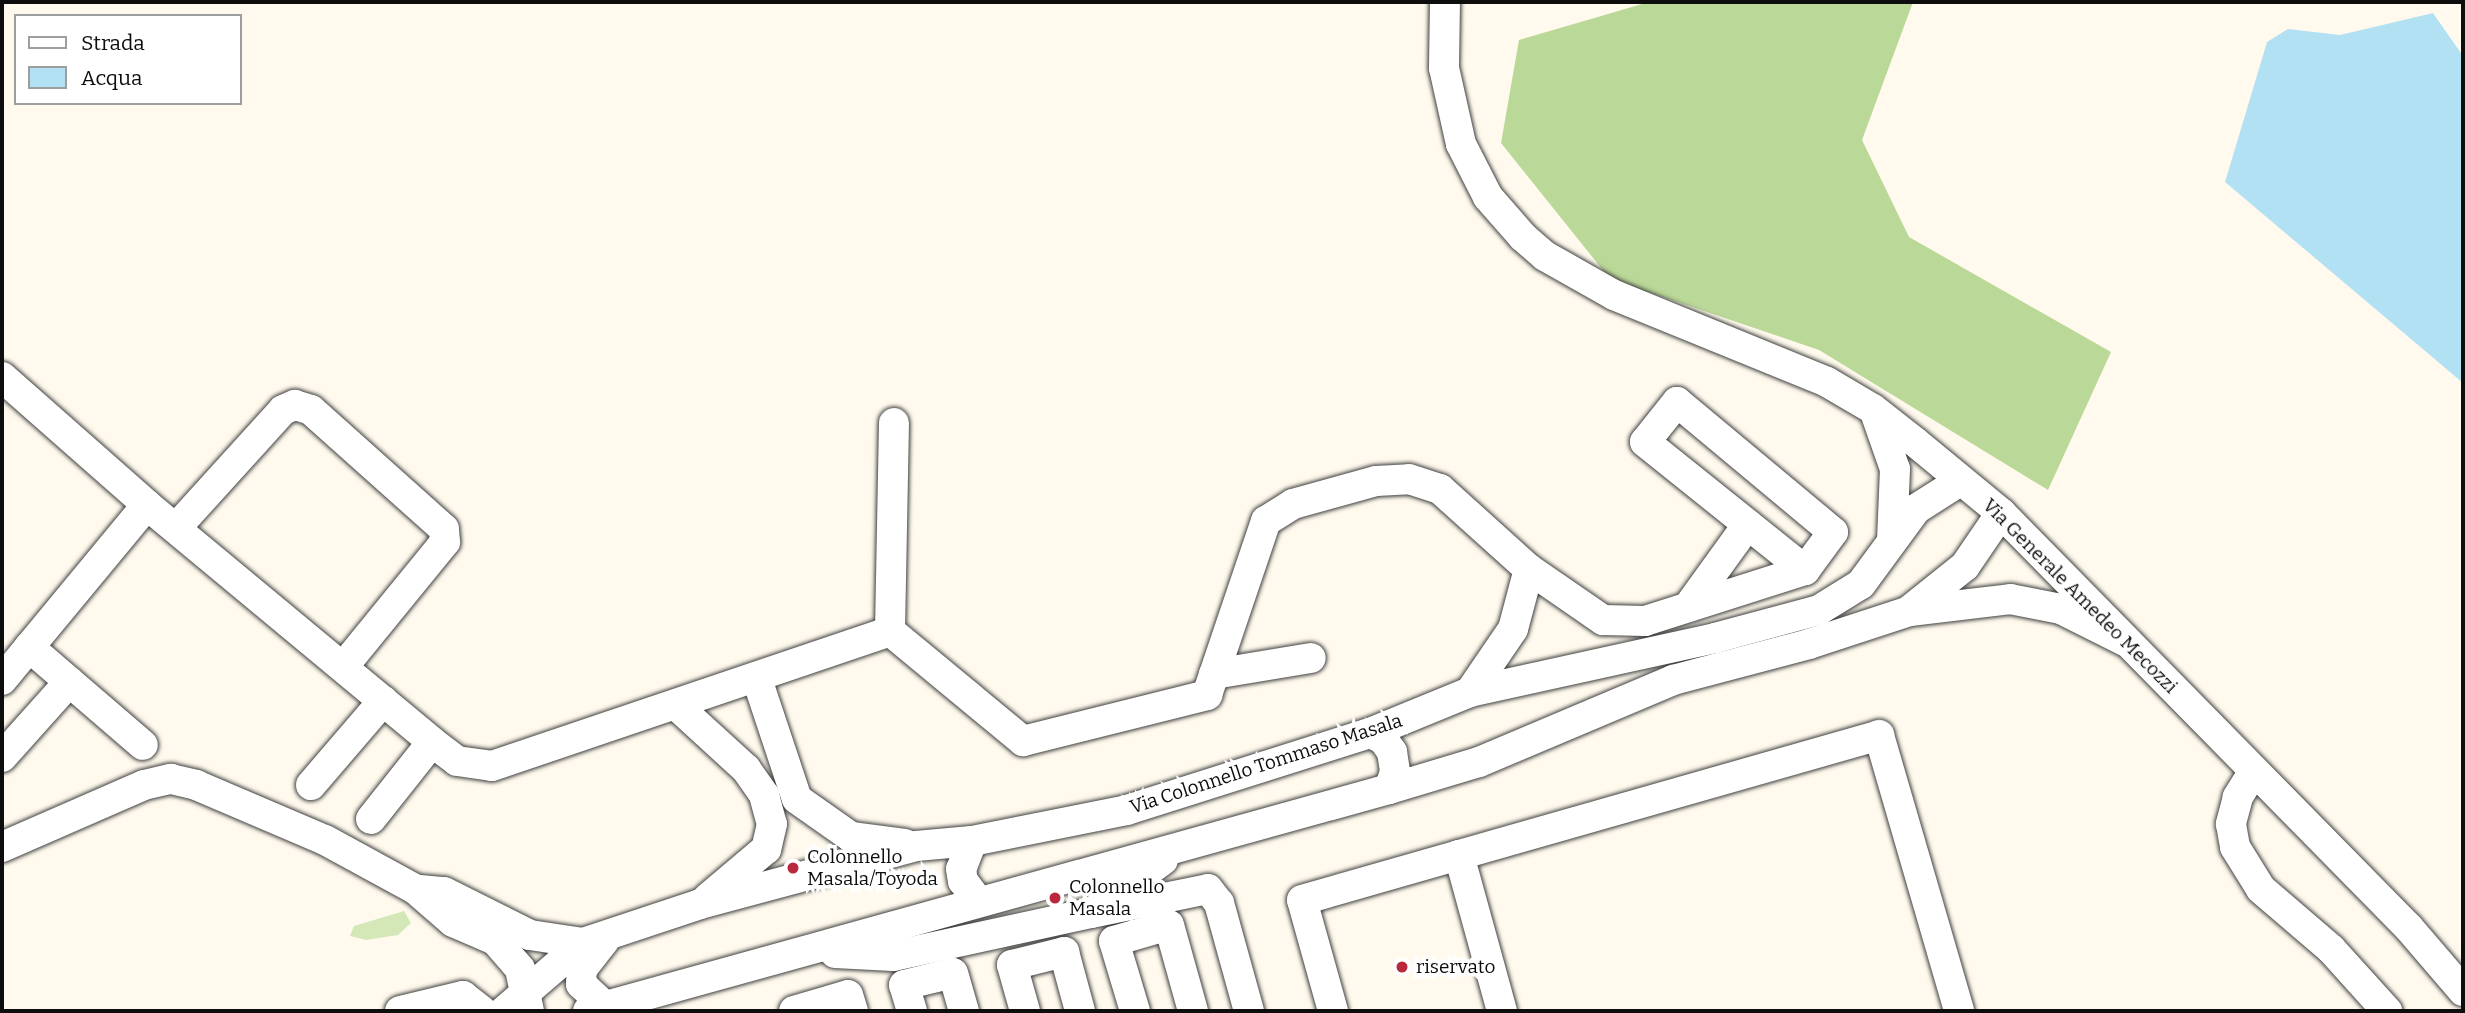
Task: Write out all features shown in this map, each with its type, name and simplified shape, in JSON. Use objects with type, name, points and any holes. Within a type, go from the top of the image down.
[{"type":"street","name":"Via Generale Amedeo Mecozzi","points":[[1445,2],[1444,68],[1461,144],[1488,197],[1523,237],[1545,256],[1614,295],[1779,359],[1874,409],[2001,513],[2409,928],[2463,991]]},
{"type":"street","points":[[2,377],[147,505],[457,761],[492,766],[757,679],[890,631]]},
{"type":"street","points":[[890,631],[1023,741],[1207,695],[1255,544],[1266,521],[1293,504],[1376,481],[1409,479],[1451,496],[1529,569],[1603,620],[1645,621],[1805,570],[1833,532],[1677,402],[1645,442],[1805,570]]},
{"type":"street","points":[[176,528],[283,410],[295,405],[311,410],[444,529],[446,542],[343,667]]},
{"type":"street","points":[[1874,409],[1895,470],[1891,545]]},
{"type":"street","points":[[890,631],[894,423]]},
{"type":"street","name":"Via Colonnello Tommaso Masala","points":[[527,1008],[596,940],[700,904],[916,846],[972,841],[1127,810],[1370,733],[1470,692],[1819,610],[1861,584],[1916,509],[1960,481]]},
{"type":"street","points":[[2,680],[147,505]]},
{"type":"street","points":[[1910,611],[1965,566],[2001,513]]},
{"type":"street","points":[[1688,607],[1748,524]]},
{"type":"street","points":[[1470,692],[1513,629],[1529,569]]},
{"type":"street","points":[[415,889],[444,892],[530,935],[596,940],[581,984],[616,1007],[1479,762],[1673,680],[1808,645],[1910,611],[2010,599],[2061,609],[2125,641]]},
{"type":"street","points":[[29,647],[143,745]]},
{"type":"street","points":[[1214,674],[1311,658]]},
{"type":"street","points":[[757,679],[797,799],[851,837],[916,846]]},
{"type":"street","points":[[2,757],[69,682]]},
{"type":"street","points":[[311,785],[383,701]]},
{"type":"street","points":[[676,705],[746,769],[764,795],[772,824],[766,849],[700,904]]},
{"type":"street","points":[[1370,733],[1383,739],[1392,752],[1395,772],[1389,789]]},
{"type":"street","points":[[1333,1011],[1302,900],[1879,735],[1959,1011]]},
{"type":"street","points":[[371,819],[432,742]]},
{"type":"street","points":[[2254,771],[2238,797],[2231,824],[2235,847],[2261,889],[2331,949],[2380,1008]]},
{"type":"street","points":[[2,847],[144,785],[171,779],[325,840],[415,889],[453,922],[474,928],[507,948],[520,969],[527,1008]]},
{"type":"street","points":[[972,841],[961,869],[963,881],[979,902]]},
{"type":"street","points":[[1091,913],[1176,850]]},
{"type":"street","points":[[1459,855],[1502,1011]]},
{"type":"street","points":[[814,952],[893,956],[1208,889],[1219,903],[1249,1011]]},
{"type":"street","points":[[1135,1011],[1114,941],[1169,925],[1193,1011]]},
{"type":"street","points":[[1025,1011],[1012,965],[1064,952],[1080,1011]]},
{"type":"street","points":[[912,1011],[904,985],[953,973],[964,1011]]},
{"type":"street","points":[[794,1011],[848,995],[853,1011]]},
{"type":"street","points":[[400,1011],[463,996],[482,1011]]},
{"type":"green space","points":[[1649,2],[1913,2],[1862,140],[1909,237],[2111,352],[2048,490],[1819,350],[1610,279],[1501,143],[1519,40]]},
{"type":"green space","points":[[404,911],[411,923],[398,935],[366,940],[350,936],[354,926]]},
{"type":"water","points":[[2433,13],[2463,56],[2463,383],[2225,182],[2267,42],[2288,29],[2340,35]]},
{"type":"place","name":"Colonnello Masala/Toyoda","points":[[793,868]]},
{"type":"place","name":"Colonnello Masala","points":[[1055,898]]},
{"type":"place","name":"riservato","points":[[1402,967]]}]
